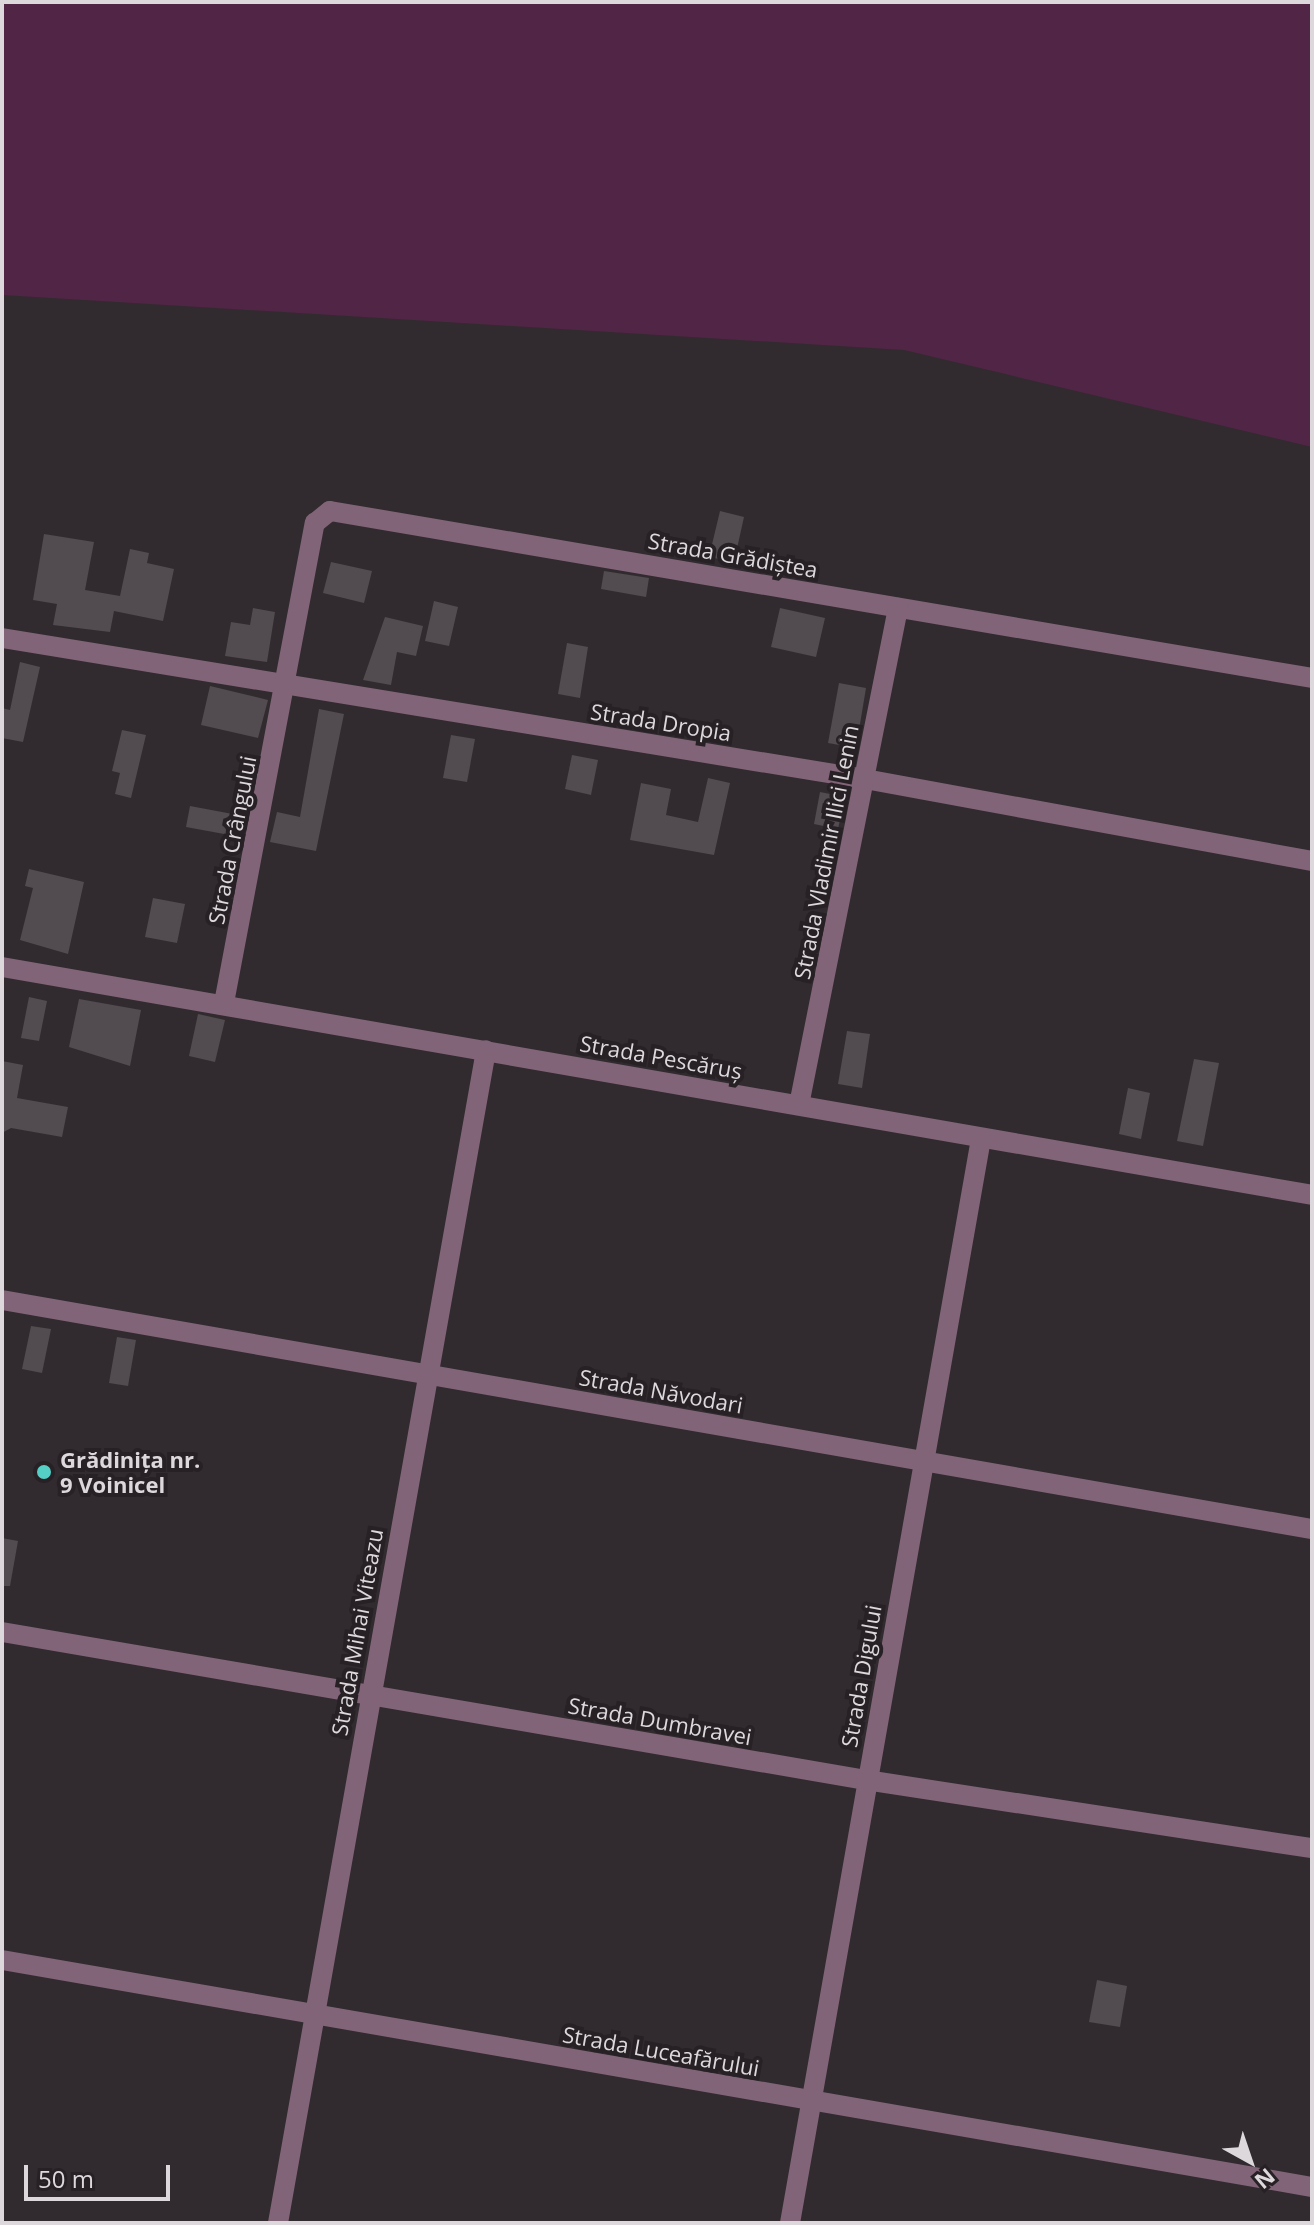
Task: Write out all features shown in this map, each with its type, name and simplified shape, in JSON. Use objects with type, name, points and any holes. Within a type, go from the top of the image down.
[{"type":"street","name":"Strada Grădiștea","points":[[287,687],[315,523],[338,509],[1312,678]]},
{"type":"street","name":"Strada Vladimir Ilici Lenin","points":[[799,1105],[898,608]]},
{"type":"street","name":"Strada Dropia","points":[[2,638],[287,687],[865,779],[1312,861]]},
{"type":"street","name":"Strada Crângului","points":[[224,1003],[287,687]]},
{"type":"street","name":"Strada Pescăruș","points":[[2,967],[224,1003],[1312,1195]]},
{"type":"street","name":"Strada Mihai Viteazu","points":[[278,2223],[486,1050]]},
{"type":"street","name":"Strada Digului","points":[[790,2223],[981,1139]]},
{"type":"street","name":"Strada Năvodari","points":[[2,1300],[1312,1529]]},
{"type":"street","name":"Strada Dumbravei","points":[[2,1632],[866,1780],[1312,1848]]},
{"type":"street","name":"Strada Luceafărului","points":[[2,1960],[317,2013],[810,2103],[1312,2187]]},
{"type":"shaded area","points":[[2,2],[1312,2],[1312,447],[904,350],[2,295]]},
{"type":"building","points":[[720,511],[744,517],[734,562],[709,557]]},
{"type":"building","points":[[44,534],[94,542],[85,590],[120,596],[130,549],[149,553],[147,563],[174,569],[163,621],[114,611],[110,632],[53,625],[57,604],[33,600]]},
{"type":"building","points":[[331,562],[372,571],[364,603],[323,593]]},
{"type":"building","points":[[604,571],[649,578],[646,597],[601,589]]},
{"type":"building","points":[[434,601],[458,607],[449,646],[425,641]]},
{"type":"building","points":[[253,608],[275,612],[267,662],[225,656],[231,622],[250,625]]},
{"type":"building","points":[[780,608],[825,618],[816,657],[771,647]]},
{"type":"building","points":[[385,617],[423,626],[416,656],[397,652],[391,685],[363,680]]},
{"type":"building","points":[[567,643],[588,647],[580,698],[558,694]]},
{"type":"building","points":[[20,662],[40,667],[23,742],[2,738],[2,708],[10,710]]},
{"type":"building","points":[[839,683],[866,688],[856,748],[828,743]]},
{"type":"building","points":[[210,686],[268,700],[258,738],[201,725]]},
{"type":"building","points":[[319,709],[344,714],[316,851],[270,842],[277,812],[300,817]]},
{"type":"building","points":[[122,730],[146,735],[131,798],[115,794],[120,773],[112,771]]},
{"type":"building","points":[[451,735],[475,739],[467,782],[443,778]]},
{"type":"building","points":[[572,755],[598,760],[591,795],[565,789]]},
{"type":"building","points":[[708,778],[730,783],[714,855],[630,840],[641,783],[671,789],[666,815],[698,822]]},
{"type":"building","points":[[820,792],[845,797],[838,829],[814,824]]},
{"type":"building","points":[[190,806],[238,815],[235,836],[186,827]]},
{"type":"building","points":[[29,869],[84,882],[68,954],[20,940],[33,888],[25,886]]},
{"type":"building","points":[[153,898],[185,904],[177,943],[145,937]]},
{"type":"building","points":[[29,997],[47,1001],[39,1041],[21,1038]]},
{"type":"building","points":[[79,999],[141,1010],[130,1066],[69,1047]]},
{"type":"building","points":[[198,1014],[225,1020],[215,1062],[189,1056]]},
{"type":"building","points":[[847,1031],[870,1034],[862,1088],[838,1084]]},
{"type":"building","points":[[1194,1059],[1219,1063],[1203,1146],[1177,1141]]},
{"type":"building","points":[[2,1061],[23,1065],[17,1098],[68,1107],[62,1137],[11,1128],[2,1133]]},
{"type":"building","points":[[1128,1088],[1150,1093],[1141,1139],[1119,1134]]},
{"type":"building","points":[[31,1326],[51,1329],[42,1373],[22,1369]]},
{"type":"building","points":[[117,1337],[136,1340],[128,1386],[109,1383]]},
{"type":"building","points":[[2,1538],[18,1541],[10,1586],[2,1586]]},
{"type":"building","points":[[1097,1980],[1127,1986],[1120,2027],[1089,2022]]},
{"type":"place","name":"Grădinița nr. 9 Voinicel","points":[[44,1472]]}]
